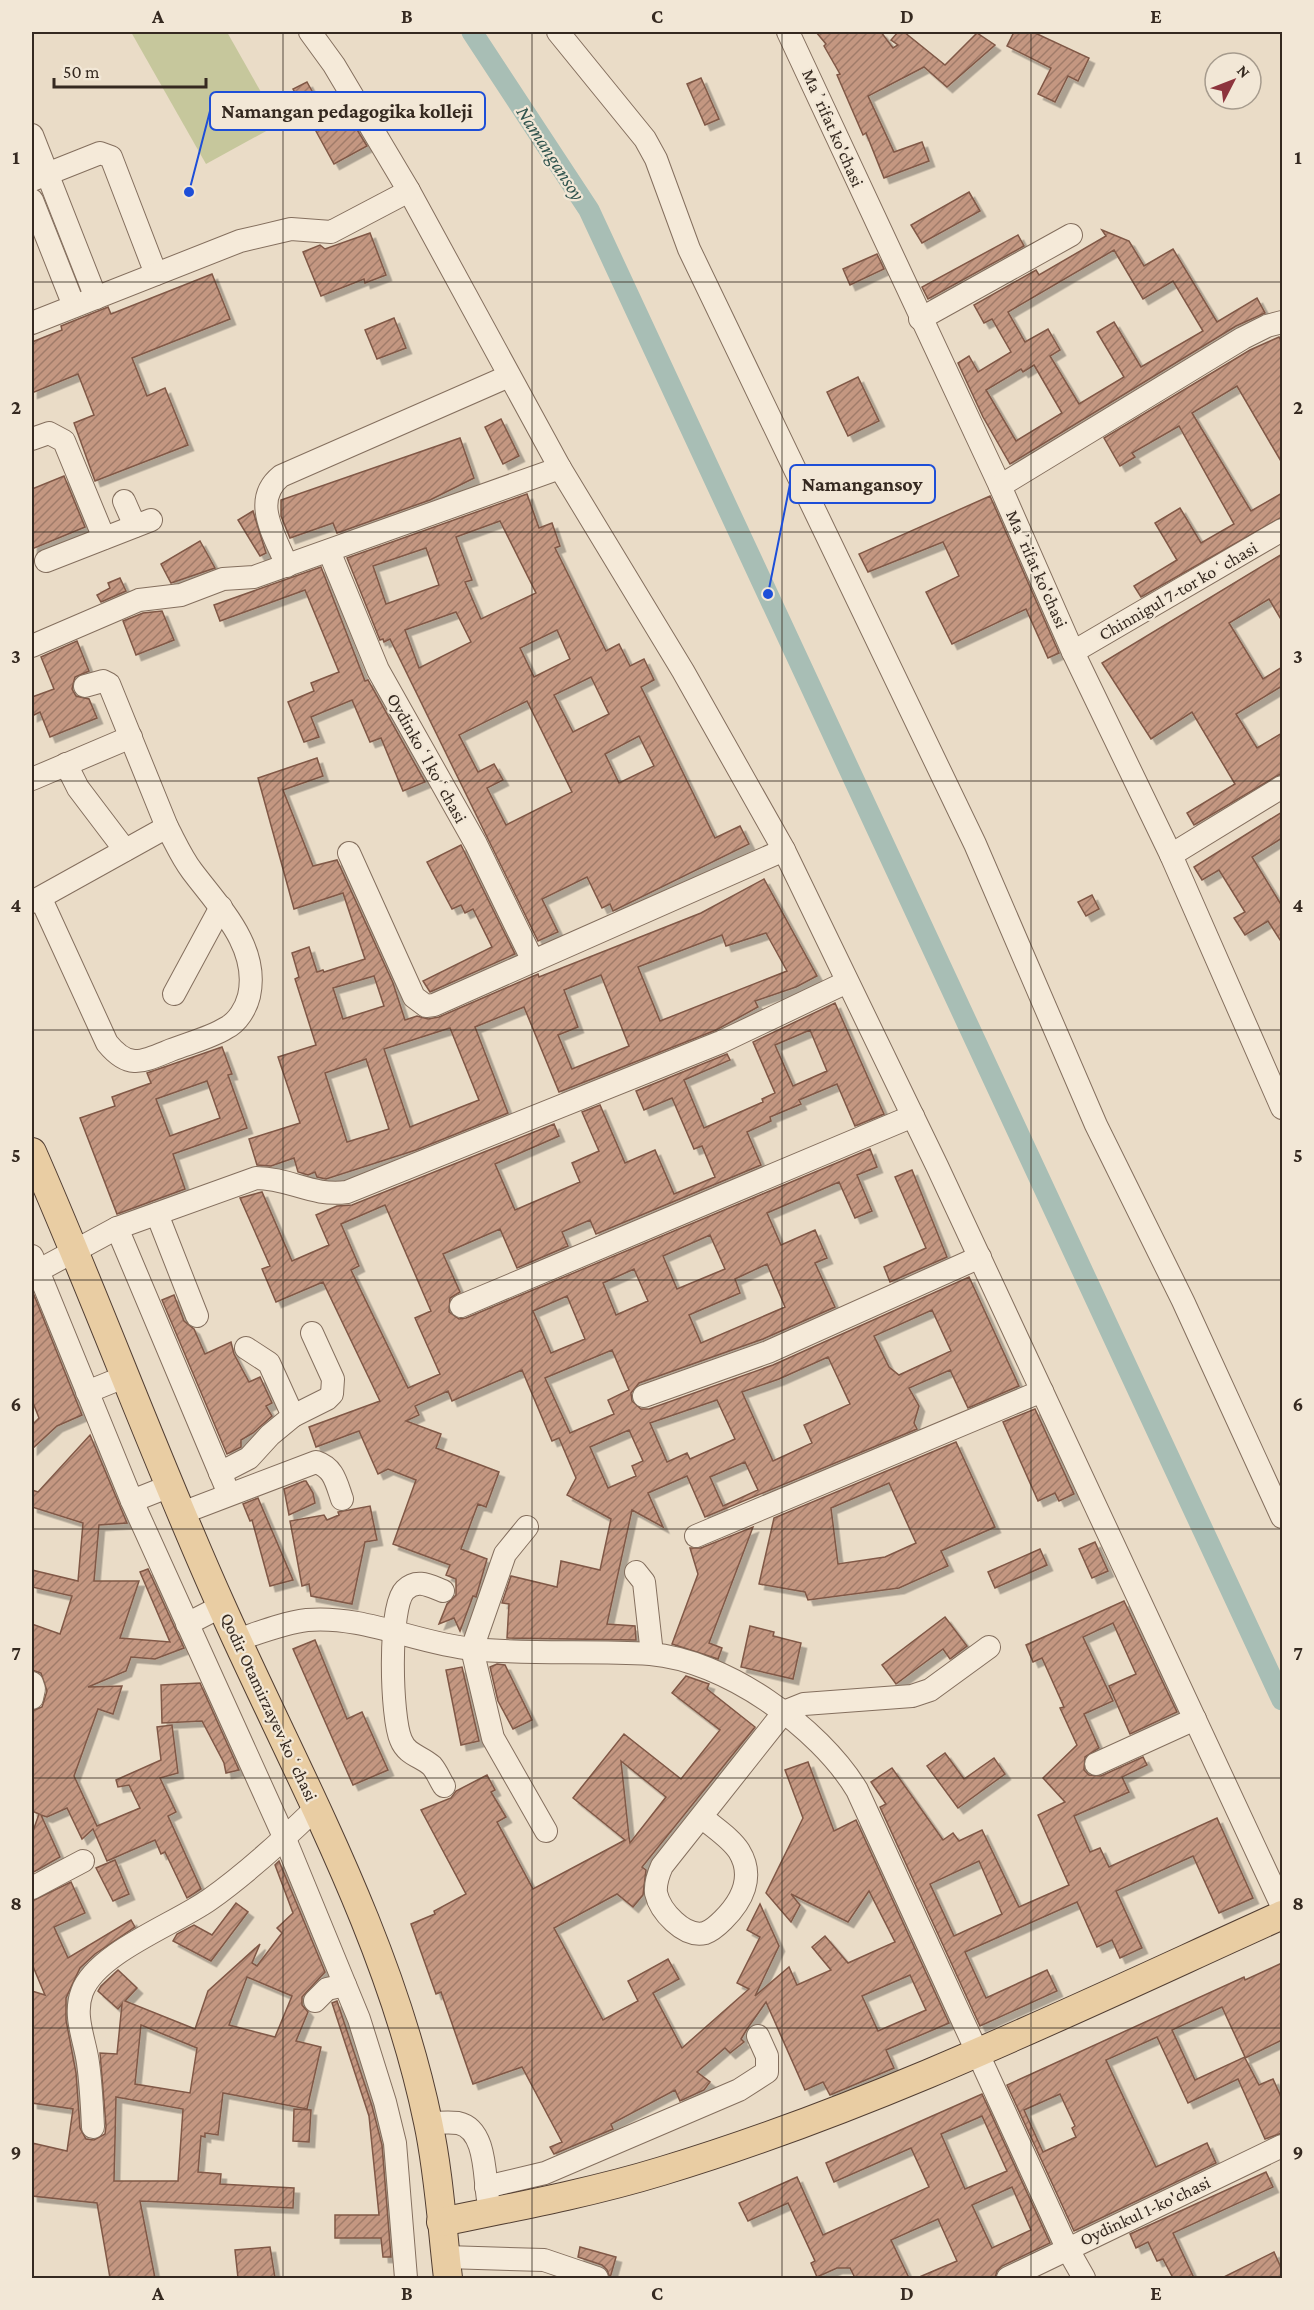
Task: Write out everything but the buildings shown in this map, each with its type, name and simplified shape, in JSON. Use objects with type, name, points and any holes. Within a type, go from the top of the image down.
[{"type":"main road","name":"Qodir Otamirzayev koʻchasi","points":[[32,1152],[75,1250],[124,1377],[182,1514],[371,1933],[398,2009],[429,2123],[447,2268]]},
{"type":"main road","points":[[441,2222],[488,2200],[663,2171],[781,2132],[977,2053],[1282,1915]]},
{"type":"street","points":[[310,32],[334,65],[409,191],[560,468],[683,671],[784,850],[980,1257],[1282,1906]]},
{"type":"street","points":[[558,32],[631,120],[656,159],[689,249],[975,844],[1096,1125],[1184,1301],[1282,1517]]},
{"type":"street","name":"Maʼrifat ko'chasi","points":[[788,32],[920,319],[1000,486],[1073,652],[1274,1064],[1282,1108]]},
{"type":"street","points":[[32,135],[39,177],[96,298]]},
{"type":"street","points":[[39,177],[100,153],[111,157],[156,274]]},
{"type":"street","points":[[32,323],[266,234],[291,229],[331,232],[409,191]]},
{"type":"street","points":[[32,200],[74,306]]},
{"type":"street","points":[[920,319],[1071,235]]},
{"type":"street","points":[[1000,486],[1244,338],[1267,326],[1282,322]]},
{"type":"street","points":[[287,566],[266,512],[266,493],[272,483],[510,376]]},
{"type":"street","points":[[32,439],[49,433],[64,441],[104,538]]},
{"type":"street","points":[[32,646],[139,600],[181,594],[223,579],[254,577],[560,468]]},
{"type":"street","points":[[46,561],[143,523],[124,501]]},
{"type":"street","name":"Chinnigul 7-tor koʻchasi","points":[[1073,652],[1282,530]]},
{"type":"street","name":"Oydinkoʻl koʻchasi","points":[[329,551],[378,670],[476,844],[533,961]]},
{"type":"street","points":[[85,686],[103,681],[109,684],[167,827],[185,861],[221,907],[242,942],[252,983],[248,1004],[240,1017],[227,1028],[151,1058],[132,1062],[118,1057],[107,1044],[36,900],[167,827]]},
{"type":"street","points":[[32,779],[131,737]]},
{"type":"street","points":[[66,764],[78,788],[125,850]]},
{"type":"street","points":[[1171,855],[1282,787]]},
{"type":"street","points":[[349,853],[419,1003],[434,1005],[784,850]]},
{"type":"street","points":[[174,993],[221,907]]},
{"type":"street","points":[[406,2278],[394,2144],[385,2102],[345,1985],[285,1839],[132,1501],[33,1267],[75,1250],[117,1228],[256,1178],[277,1179],[317,1193],[347,1192],[721,1042],[848,982]]},
{"type":"street","points":[[461,1306],[913,1116]]},
{"type":"street","points":[[157,1214],[197,1316]]},
{"type":"street","points":[[117,1228],[229,1494]]},
{"type":"street","points":[[644,1396],[768,1352],[980,1257]]},
{"type":"street","points":[[220,1473],[249,1458],[270,1435],[293,1416],[327,1399],[334,1387],[312,1333]]},
{"type":"street","points":[[246,1348],[268,1363],[293,1416]]},
{"type":"street","points":[[87,1392],[124,1377]]},
{"type":"street","points":[[696,1536],[1042,1390]]},
{"type":"street","points":[[182,1514],[316,1462],[326,1465],[332,1472],[342,1499]]},
{"type":"street","points":[[132,1501],[170,1486]]},
{"type":"street","points":[[527,1527],[505,1554],[472,1649],[493,1738],[546,1831]]},
{"type":"street","points":[[636,1572],[644,1582],[652,1654]]},
{"type":"street","points":[[443,1591],[423,1583],[406,1588],[398,1599],[393,1632],[398,1732],[406,1750],[432,1767],[444,1786]]},
{"type":"street","points":[[187,1624],[222,1606]]},
{"type":"street","points":[[237,1640],[288,1623],[310,1620],[351,1623],[472,1649],[652,1654],[683,1661],[733,1681],[784,1712],[826,1747],[842,1766],[857,1790],[1067,2248],[1084,2278]]},
{"type":"street","points":[[702,1817],[739,1850],[746,1877],[738,1904],[717,1926],[706,1933],[694,1934],[682,1928],[661,1906],[656,1892],[656,1880],[662,1866],[784,1712],[804,1704],[912,1696],[930,1690],[989,1647]]},
{"type":"street","points":[[32,1683],[34,1686],[32,1698]]},
{"type":"street","points":[[1096,1764],[1196,1719]]},
{"type":"street","points":[[93,2127],[88,2062],[78,2008],[85,1984],[104,1961],[208,1900],[285,1839],[316,1808]]},
{"type":"street","points":[[32,1888],[84,1861]]},
{"type":"street","points":[[315,2001],[327,1989],[345,1985]]},
{"type":"street","points":[[532,2191],[739,2090],[767,2072],[767,2056],[758,2036]]},
{"type":"street","points":[[429,2123],[457,2123],[475,2135],[483,2155],[488,2200]]},
{"type":"street","name":"Oydinkul 1-ko'chasi","points":[[1008,2278],[1282,2146]]},
{"type":"street","points":[[447,2268],[544,2260],[597,2278]]},
{"type":"green space","points":[[131,32],[227,32],[279,124],[206,164]]},
{"type":"waterway","points":[[472,32],[589,210],[1282,1700]]},
{"type":"place","name":"Namangan pedagogika kolleji","points":[[189,192]]},
{"type":"place","name":"Namangansoy","points":[[768,594]]}]
